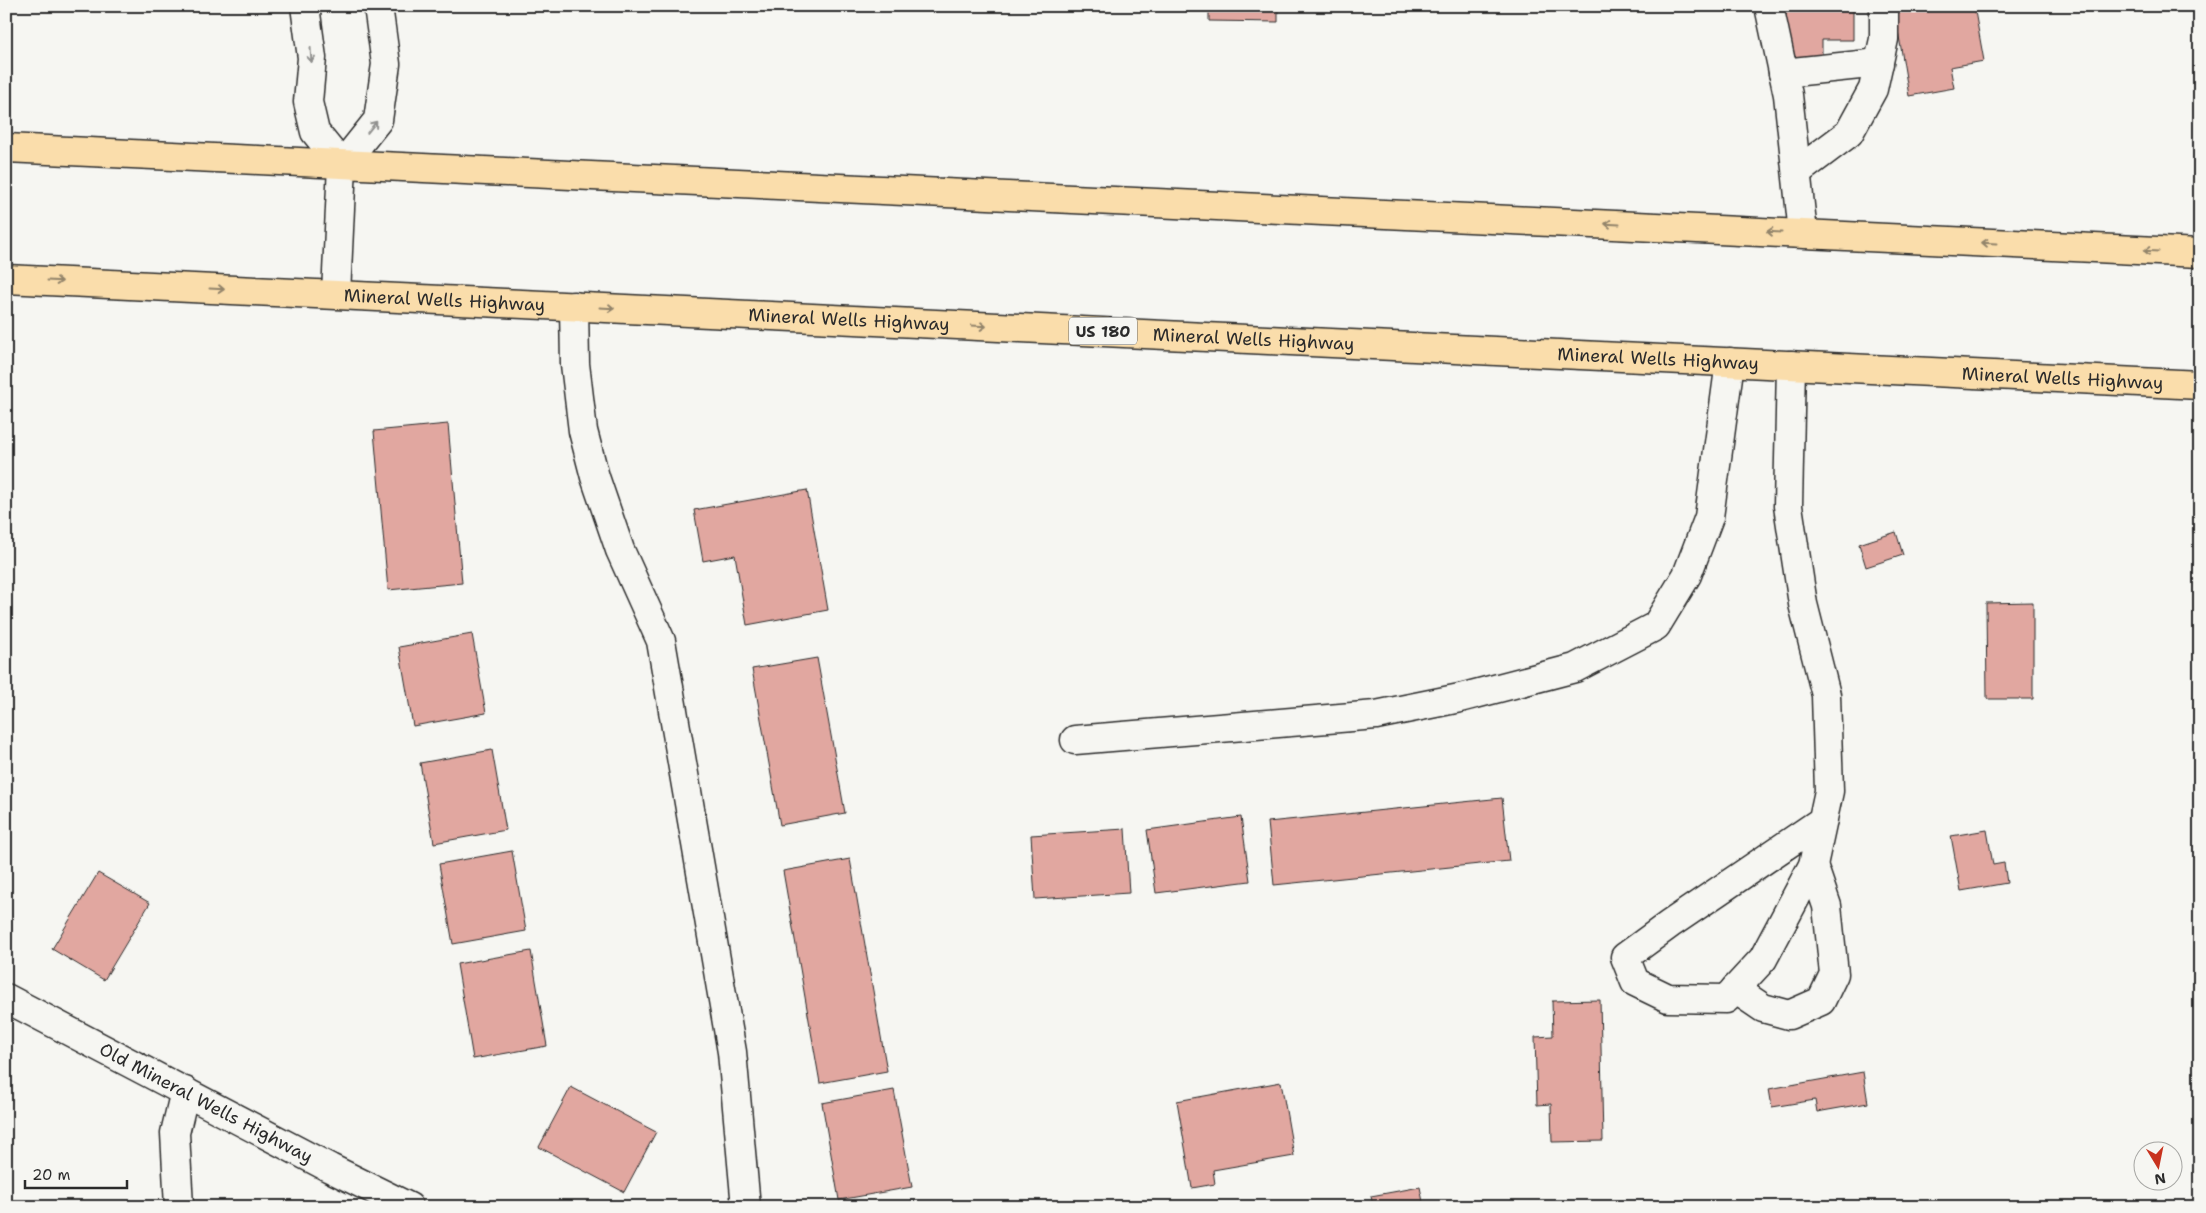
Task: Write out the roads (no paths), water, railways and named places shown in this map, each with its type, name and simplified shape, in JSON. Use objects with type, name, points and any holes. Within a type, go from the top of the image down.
[{"type":"main road","points":[[6,148],[2200,253]]},
{"type":"main road","name":"Mineral Wells Highway","points":[[6,279],[2200,385]]},
{"type":"street","points":[[305,6],[312,58],[308,102],[315,132],[342,165]]},
{"type":"street","points":[[336,294],[342,165],[378,120],[386,64],[378,6]]},
{"type":"street","points":[[1769,6],[1788,95],[1803,234]]},
{"type":"street","points":[[1797,172],[1848,133],[1874,89],[1884,39],[1884,6]]},
{"type":"street","points":[[1783,73],[1879,63]]},
{"type":"street","points":[[574,306],[575,364],[583,431],[595,477],[620,550],[661,642],[732,1052],[746,1207]]},
{"type":"street","points":[[1075,740],[1376,716],[1460,698],[1575,668],[1656,626],[1686,575],[1709,517],[1730,362]]},
{"type":"street","points":[[1791,365],[1788,506],[1803,604],[1826,695],[1829,791],[1823,820],[1813,865],[1762,959],[1726,999],[1668,998],[1636,982],[1625,958],[1670,924],[1823,820]]},
{"type":"street","points":[[1736,989],[1763,1008],[1789,1015],[1821,1001],[1834,974],[1827,906],[1813,865]]},
{"type":"street","name":"Old Mineral Wells Highway","points":[[6,998],[330,1168],[409,1207]]},
{"type":"street","points":[[179,1207],[175,1133],[185,1091]]}]
